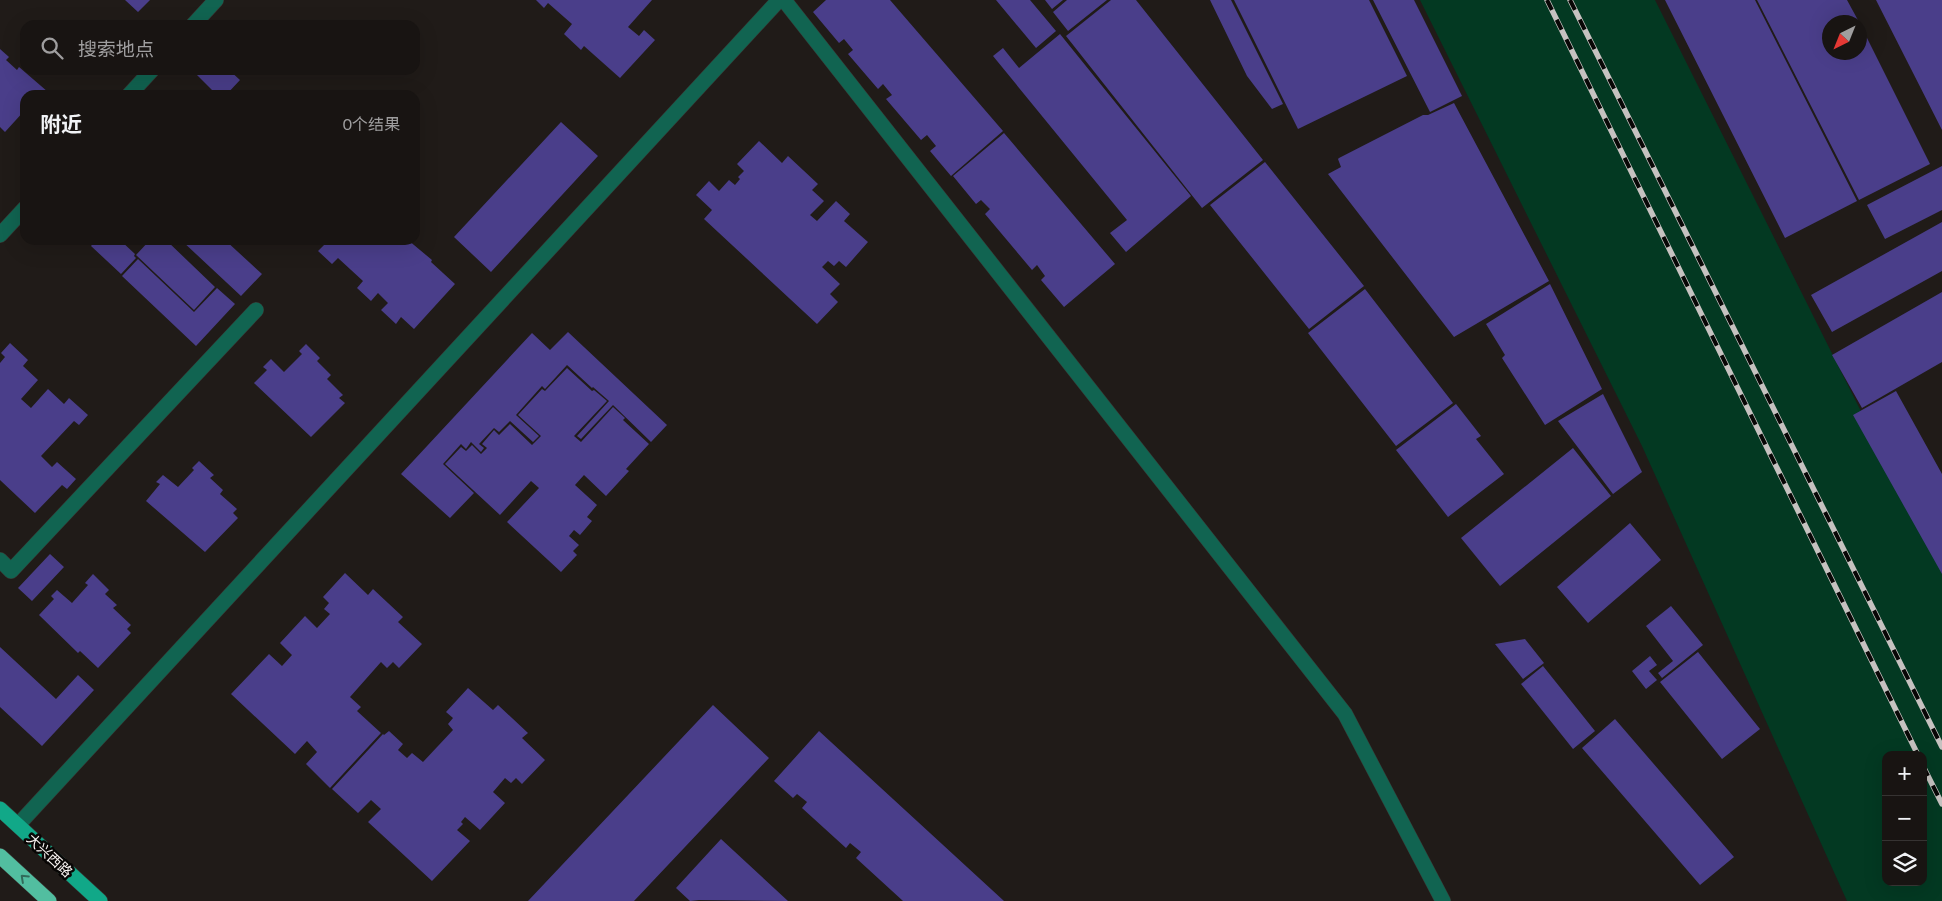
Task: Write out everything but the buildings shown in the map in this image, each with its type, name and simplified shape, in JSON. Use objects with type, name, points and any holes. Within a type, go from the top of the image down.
[{"type":"highway","points":[[0,856],[49,901]]},
{"type":"main road","name":"大兴西路","points":[[0,809],[100,901]]},
{"type":"street","points":[[198,20],[216,0]]},
{"type":"street","points":[[18,825],[779,0]]},
{"type":"street","points":[[784,0],[1345,714],[1443,901]]},
{"type":"street","points":[[134,90],[147,75]]},
{"type":"street","points":[[0,235],[20,213]]},
{"type":"street","points":[[0,560],[11,571],[256,310]]},
{"type":"green space","points":[[1420,0],[1655,0],[1942,573],[1942,901],[1847,901],[1642,446]]},
{"type":"railway","points":[[1547,0],[1916,751]]},
{"type":"railway","points":[[1570,0],[1942,747]]},
{"type":"railway","points":[[1927,774],[1942,804]]}]
